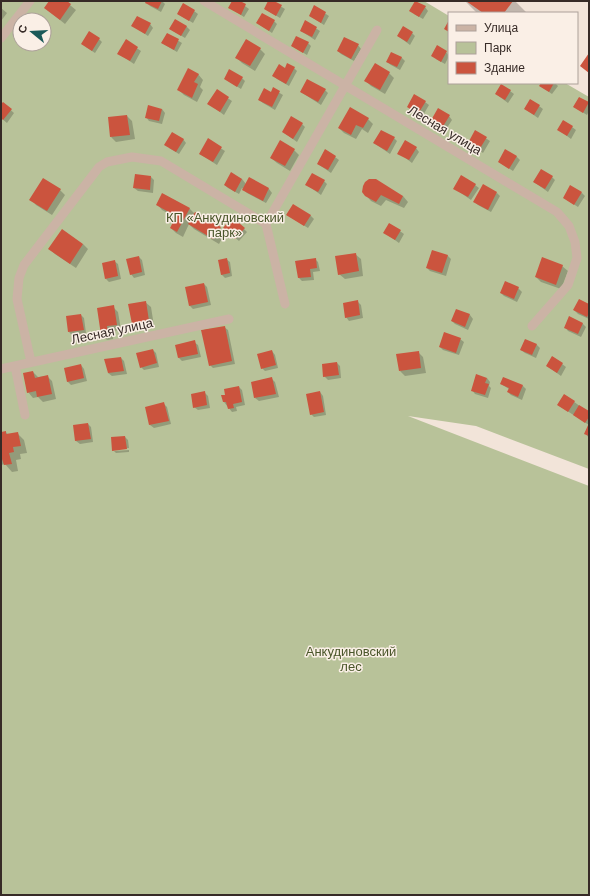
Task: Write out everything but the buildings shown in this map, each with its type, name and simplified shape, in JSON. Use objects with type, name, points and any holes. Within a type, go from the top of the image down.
[{"type":"street","points":[[1,38],[30,1]]},
{"type":"street","name":"Лесная улица","points":[[204,1],[557,212],[569,226],[575,242],[577,258],[568,285],[532,326]]},
{"type":"street","points":[[285,304],[266,224],[377,30]]},
{"type":"street","points":[[31,362],[17,299],[19,278],[24,265],[99,167],[107,162],[132,157],[161,161],[266,224]]},
{"type":"street","name":"Лесная улица","points":[[1,369],[229,319]]},
{"type":"street","points":[[15,366],[24,415]]},
{"type":"green space","points":[[1,1],[424,1],[448,15],[448,84],[567,84],[589,97],[589,469],[476,426],[408,416],[589,486],[589,895],[1,895]]},
{"type":"park label","name":"КП «Анкудиновский парк»","points":[[225,224]]},
{"type":"park label","name":"Анкудиновский лес","points":[[351,658]]}]
